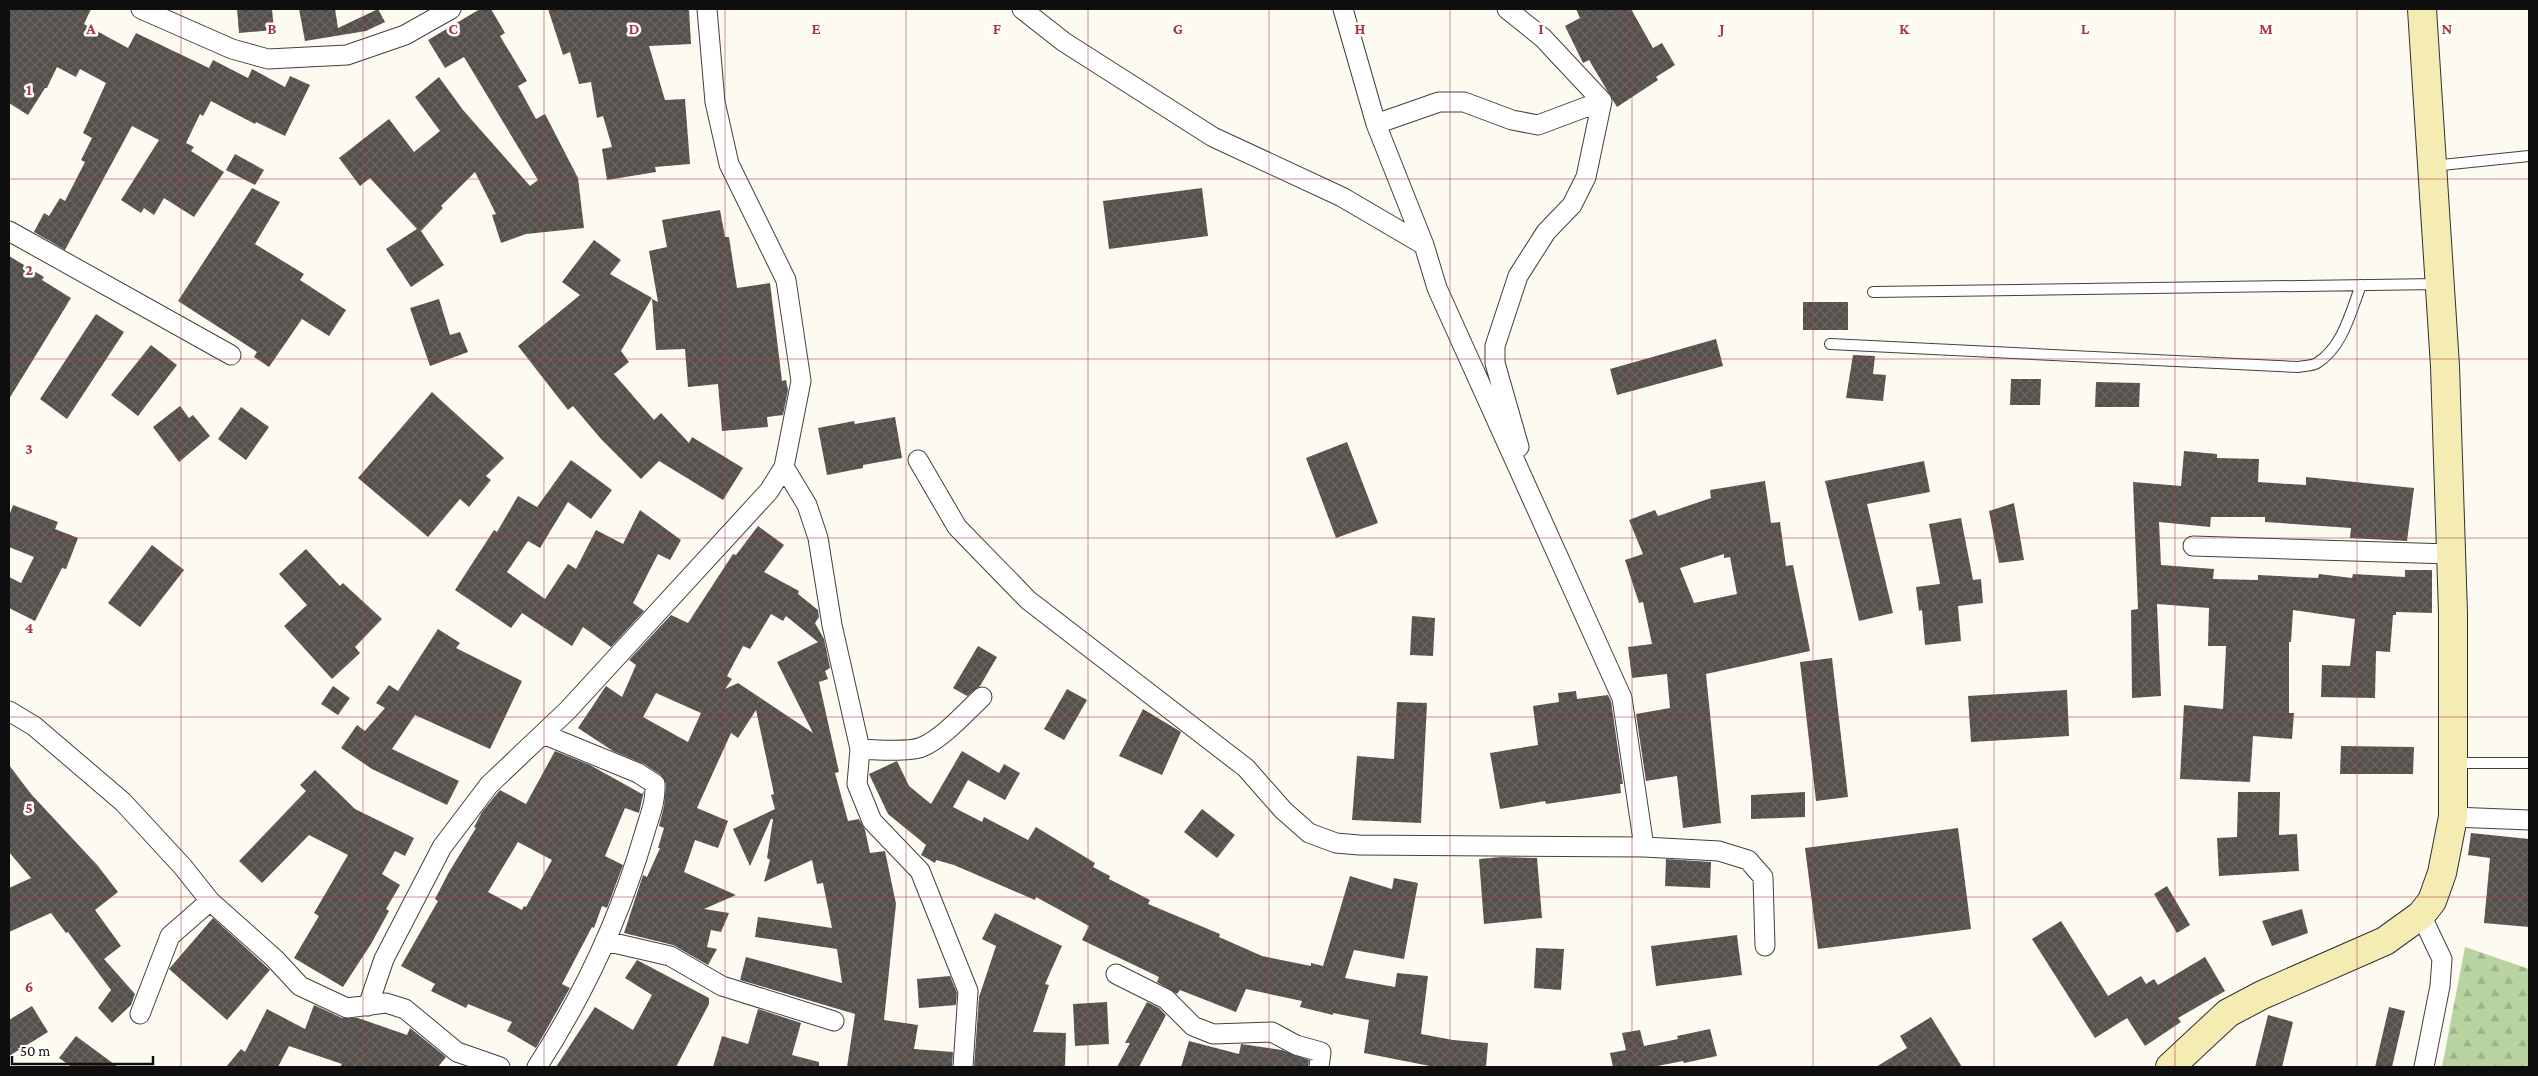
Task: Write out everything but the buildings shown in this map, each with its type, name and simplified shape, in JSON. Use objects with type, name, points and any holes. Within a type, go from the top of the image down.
[{"type":"street","points":[[141,9],[162,14],[232,49],[268,59],[347,54],[405,35],[451,9]]},
{"type":"street","points":[[368,1006],[384,959],[442,847],[488,785],[568,710],[763,498],[784,467],[801,381],[786,280],[728,164],[715,102],[707,9]]},
{"type":"street","points":[[1022,9],[1064,42],[1213,137],[1342,197],[1424,245]]},
{"type":"street","points":[[1343,9],[1376,124],[1424,245],[1437,288],[1622,698],[1644,847]]},
{"type":"street","points":[[1507,9],[1543,38],[1602,101]]},
{"type":"street","points":[[2170,1067],[2228,1014],[2262,995],[2385,941],[2421,915],[2432,901],[2442,873],[2453,817],[2453,612],[2445,366],[2438,284],[2422,9]]},
{"type":"street","points":[[1376,124],[1440,102],[1464,102],[1512,120],[1538,125],[1602,101]]},
{"type":"street","points":[[1535,503],[1495,363],[1495,346],[1518,276],[1546,232],[1572,206],[1586,177],[1602,101]]},
{"type":"street","points":[[9,231],[231,355]]},
{"type":"street","points":[[918,460],[957,527],[1028,600],[1246,768],[1283,810],[1309,833],[1336,843],[1359,845],[1644,847],[1719,851],[1748,860],[1763,877],[1765,946]]},
{"type":"street","points":[[784,467],[807,505],[818,538],[832,624],[860,750],[857,784],[872,821],[920,871],[968,991],[962,1067]]},
{"type":"street","points":[[2192,546],[2450,554]]},
{"type":"street","points":[[860,750],[881,751],[922,747],[949,728],[982,697]]},
{"type":"street","points":[[9,711],[34,726],[123,802],[183,868],[210,901],[275,958],[300,986],[347,1008],[386,1003],[405,1009],[454,1060],[500,1067]]},
{"type":"street","points":[[537,1067],[567,1020],[605,941],[630,881],[649,816],[656,800],[655,784],[638,773],[543,734]]},
{"type":"street","points":[[2453,817],[2529,820]]},
{"type":"street","points":[[140,1014],[170,936],[210,901]]},
{"type":"street","points":[[2421,915],[2442,959],[2440,986],[2424,1067]]},
{"type":"street","points":[[605,941],[670,956],[722,986],[834,1021]]},
{"type":"street","points":[[1116,974],[1166,999],[1193,1026],[1214,1034],[1272,1032],[1296,1045],[1320,1052],[1319,1067]]},
{"type":"lane","points":[[2432,166],[2529,156]]},
{"type":"lane","points":[[1873,292],[2438,284]]},
{"type":"lane","points":[[1830,344],[1914,350],[2298,367],[2316,364],[2331,351],[2345,327],[2361,285]]},
{"type":"lane","points":[[2453,763],[2529,763]]},
{"type":"green space","points":[[2465,947],[2529,969],[2529,1067],[2442,1067]]}]
